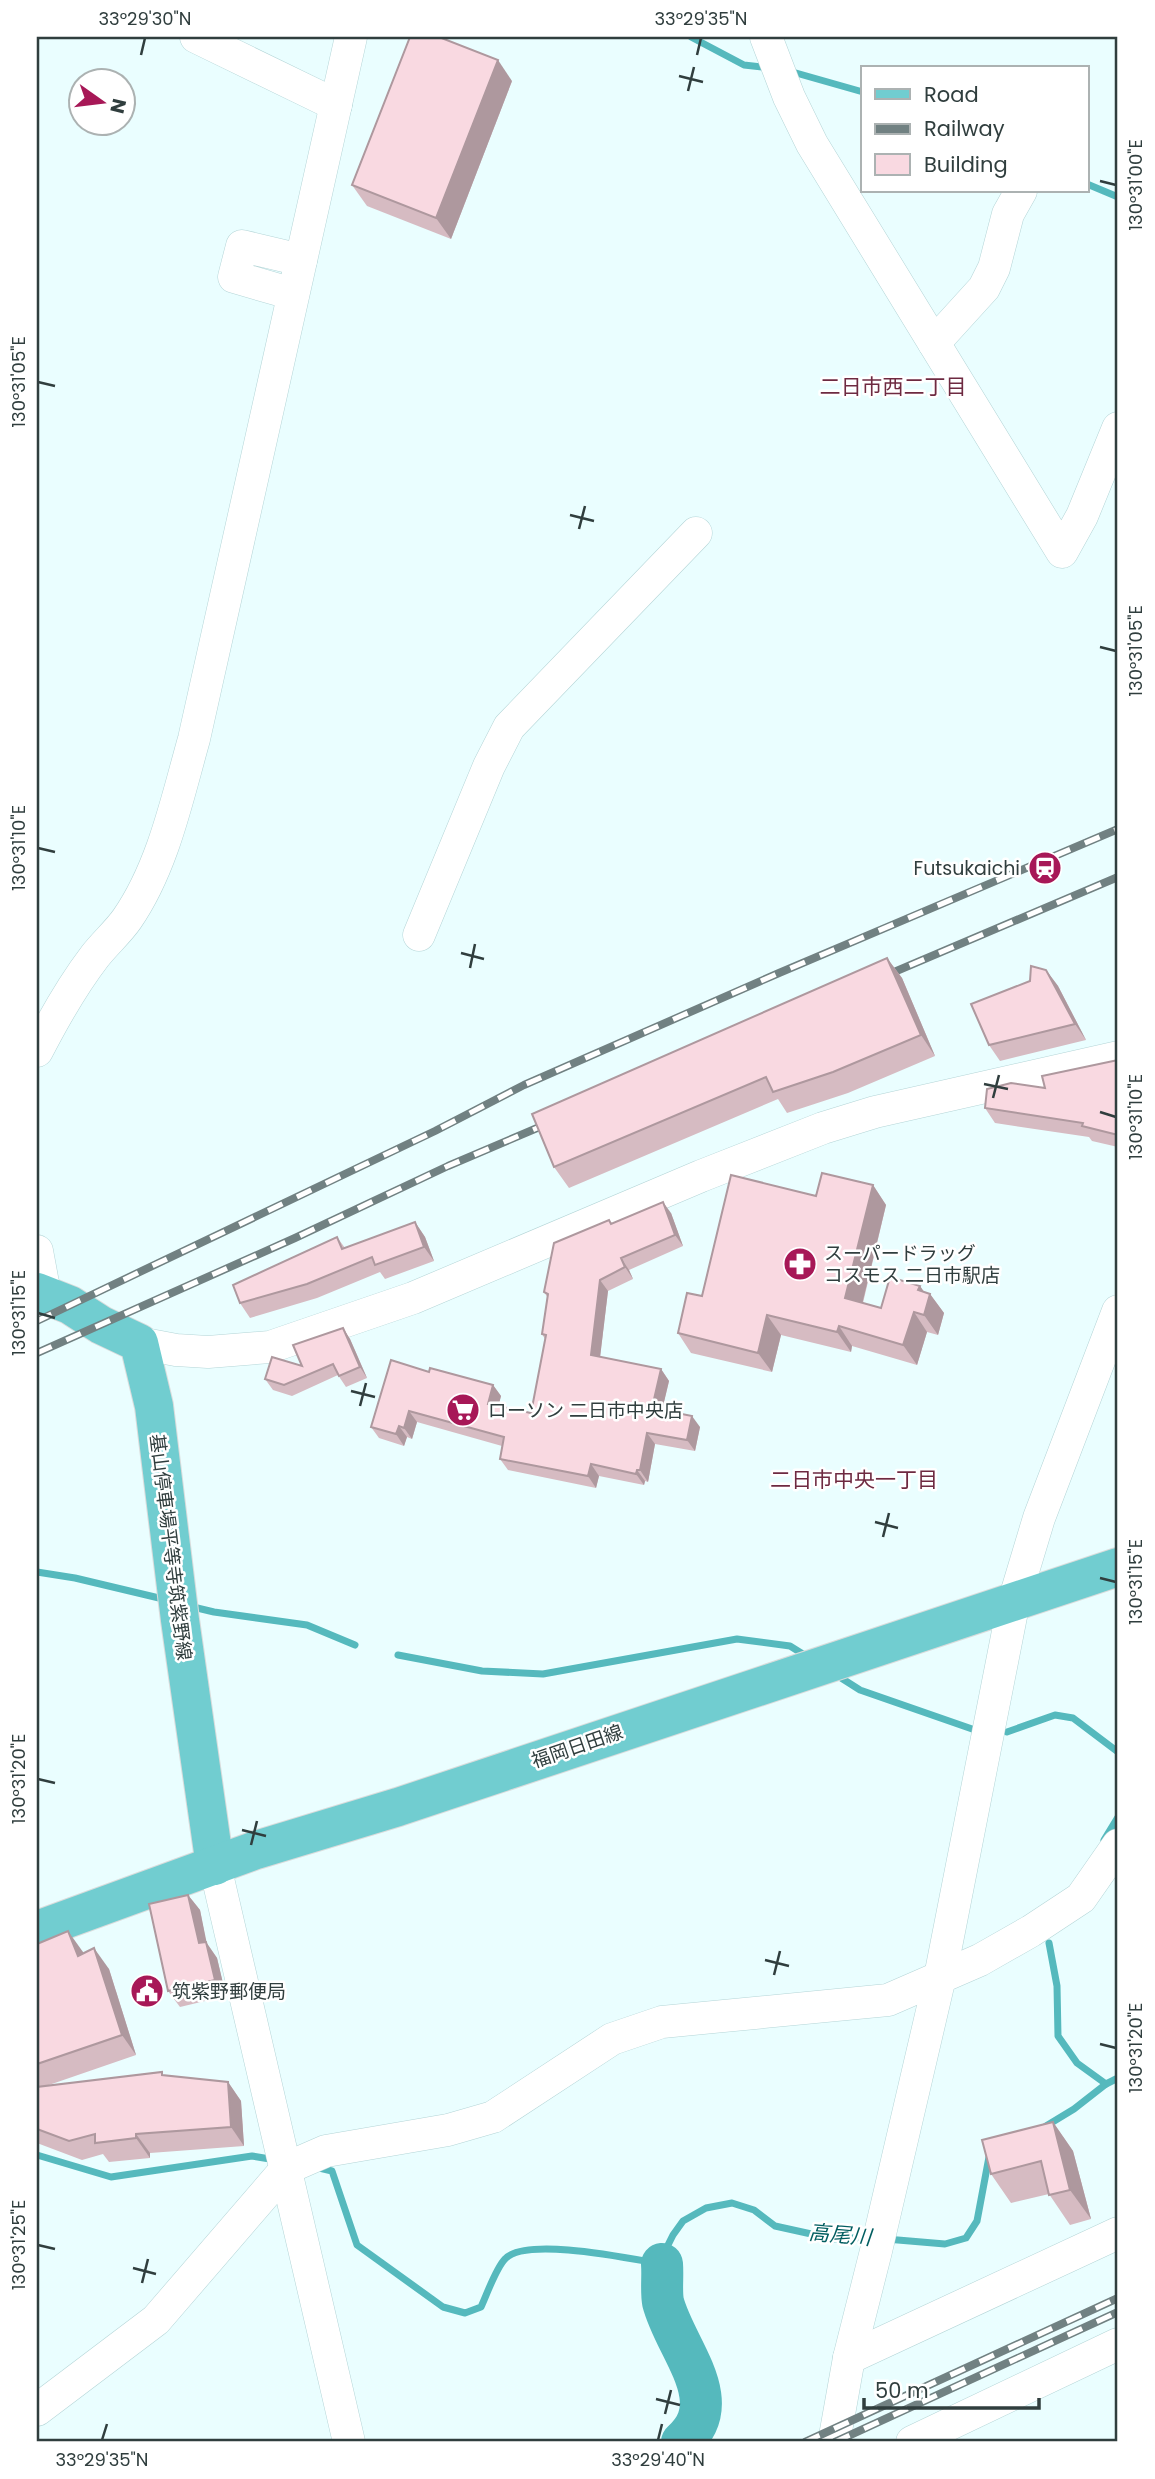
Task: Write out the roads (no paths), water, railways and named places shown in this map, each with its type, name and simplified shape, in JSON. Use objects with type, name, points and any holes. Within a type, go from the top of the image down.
[{"type":"main road","points":[[41,1293],[70,1305],[139,1343]]},
{"type":"main road","name":"基山停車場平等寺筑紫野線","points":[[139,1343],[153,1406],[215,1866]]},
{"type":"main road","name":"福岡日田線","points":[[37,1930],[256,1850],[398,1807],[1118,1567]]},
{"type":"street","points":[[196,37],[336,105]]},
{"type":"street","points":[[37,1051],[58,1009],[96,955],[127,919],[152,873],[173,814],[194,739],[351,37]]},
{"type":"street","points":[[766,37],[789,97],[812,144],[1062,552],[1082,516],[1118,428]]},
{"type":"street","points":[[934,343],[984,288],[994,268],[1008,214],[1020,192]]},
{"type":"street","points":[[293,294],[234,277],[242,246],[301,260]]},
{"type":"street","points":[[419,935],[489,766],[509,727],[696,533]]},
{"type":"street","points":[[139,1343],[176,1350],[208,1352],[270,1347],[413,1298],[701,1175],[823,1128],[875,1112],[1118,1057]]},
{"type":"street","points":[[37,1251],[41,1293]]},
{"type":"street","points":[[834,2442],[849,2358],[940,1978],[1014,1601],[1039,1518],[1118,1311]]},
{"type":"street","points":[[37,2410],[156,2320],[287,2168],[326,2151],[448,2130],[493,2117],[612,2039],[662,2022],[888,2000],[1012,1943],[1082,1898],[1118,1845]]},
{"type":"street","points":[[215,1866],[349,2442]]},
{"type":"street","points":[[849,2358],[1118,2233]]},
{"type":"street","points":[[912,2442],[1118,2344]]},
{"type":"waterway","points":[[691,37],[744,65],[770,68]]},
{"type":"waterway","points":[[789,71],[861,91]]},
{"type":"waterway","points":[[1088,184],[1118,197]]},
{"type":"waterway","points":[[37,1572],[159,1598]]},
{"type":"waterway","points":[[193,1607],[307,1625],[355,1645]]},
{"type":"waterway","points":[[398,1655],[482,1671],[543,1674],[737,1639],[790,1646],[806,1656]]},
{"type":"waterway","points":[[838,1676],[860,1690],[975,1730]]},
{"type":"waterway","points":[[1007,1732],[1055,1715],[1073,1718],[1118,1752]]},
{"type":"waterway","points":[[1104,1840],[1118,1817]]},
{"type":"waterway","points":[[1049,1943],[1057,1986],[1058,2036],[1077,2063],[1106,2084]]},
{"type":"waterway","name":"高尾川","points":[[1046,2126],[1118,2078]]},
{"type":"waterway","points":[[37,2155],[111,2177],[252,2156],[276,2160]]},
{"type":"waterway","name":"高尾川","points":[[886,2239],[945,2244],[966,2238],[977,2221],[989,2157]]},
{"type":"waterway","points":[[315,2167],[332,2171],[357,2245],[443,2307],[465,2313],[481,2307],[502,2263],[516,2252],[556,2249],[662,2264],[664,2253],[683,2221],[706,2208],[732,2203],[754,2210],[775,2226],[834,2239],[871,2237]]},
{"type":"waterway","name":"高尾川","points":[[662,2264],[663,2302],[695,2374],[700,2392],[701,2409],[695,2426],[682,2442]]},
{"type":"railway","points":[[37,1321],[435,1131],[524,1085],[1118,829]]},
{"type":"railway","points":[[880,978],[1118,877]]},
{"type":"railway","points":[[37,1353],[295,1238],[448,1166],[556,1120]]},
{"type":"railway","points":[[805,2442],[1118,2298]]},
{"type":"railway","points":[[835,2442],[1118,2312]]},
{"type":"place","name":"Futsukaichi","points":[[1045,868]]},
{"type":"place","name":"スーパードラッグ コスモス 二日市駅店","points":[[800,1264]]},
{"type":"place","name":"ローソン 二日市中央店","points":[[463,1410]]},
{"type":"place","name":"筑紫野郵便局","points":[[147,1991]]},
{"type":"district","name":"二日市西二丁目","points":[[893,387]]},
{"type":"district","name":"二日市中央一丁目","points":[[854,1480]]}]
